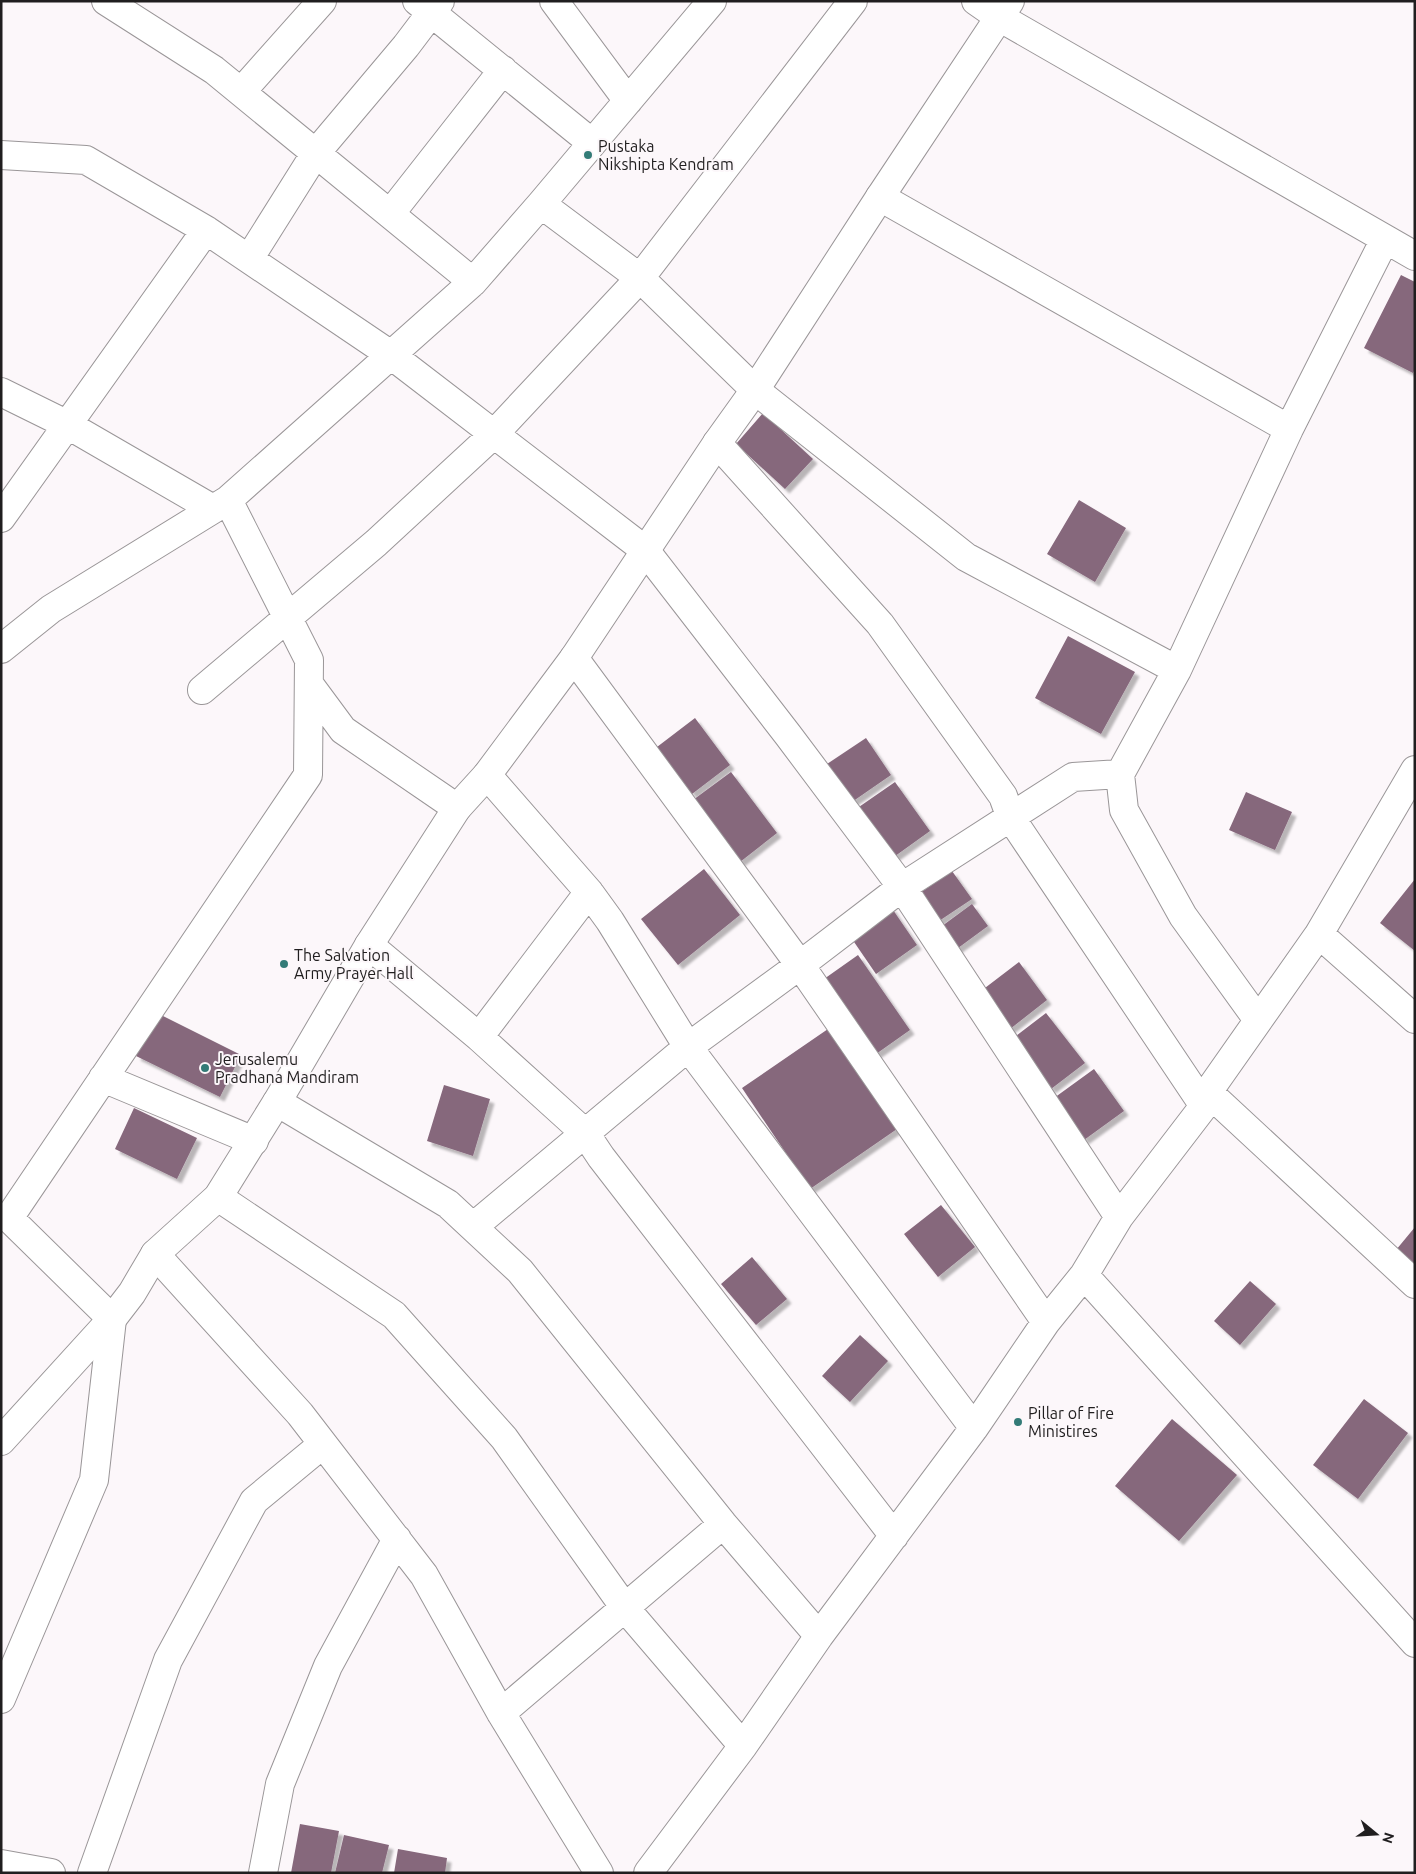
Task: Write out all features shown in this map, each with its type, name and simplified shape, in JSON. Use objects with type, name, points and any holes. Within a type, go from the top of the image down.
[{"type":"street","points":[[106,1],[214,70],[473,282]]},
{"type":"street","points":[[241,92],[322,1]]},
{"type":"street","points":[[554,1],[628,101]]},
{"type":"street","points":[[1,649],[51,609],[220,504],[473,282],[712,1]]},
{"type":"street","points":[[202,690],[376,543],[494,434],[640,278],[853,1]]},
{"type":"street","points":[[976,1],[1004,9],[1385,240],[1415,256]]},
{"type":"street","points":[[249,259],[315,154],[406,46],[430,5],[502,70],[592,144]]},
{"type":"street","points":[[1,1441],[112,1319],[132,1293],[155,1254],[218,1197],[278,1102],[370,945],[457,808],[487,775],[574,658],[717,443],[755,390],[1004,9]]},
{"type":"street","points":[[390,214],[502,70]]},
{"type":"street","points":[[2,157],[86,160],[206,230],[391,355],[645,550],[788,735],[902,887],[1119,1217]]},
{"type":"street","points":[[880,197],[1289,429]]},
{"type":"street","points":[[541,204],[640,278],[755,390],[966,556],[1177,670]]},
{"type":"street","points":[[1,518],[206,230]]},
{"type":"street","points":[[1258,1020],[1183,916],[1124,810],[1120,774],[1177,670],[1289,429],[1385,240]]},
{"type":"street","points":[[1,392],[220,504],[288,618],[309,660],[308,776],[8,1218],[112,1319]]},
{"type":"street","points":[[717,443],[880,624],[1003,796],[1011,818],[1206,1099],[1415,1284]]},
{"type":"street","points":[[574,658],[800,965],[1046,1322]]},
{"type":"street","points":[[309,684],[343,730],[457,808]]},
{"type":"street","points":[[648,1873],[743,1746],[820,1636],[974,1428],[1046,1322],[1084,1275],[1119,1217],[1206,1099],[1258,1020],[1319,934],[1415,770]]},
{"type":"street","points":[[473,1227],[688,1047],[902,887],[1073,777],[1120,774]]},
{"type":"street","points":[[487,775],[589,892],[610,921],[688,1047],[974,1428]]},
{"type":"street","points":[[479,1037],[589,892]]},
{"type":"street","points":[[1319,934],[1415,1019]]},
{"type":"street","points":[[370,945],[479,1037],[585,1133],[607,1165],[894,1536]]},
{"type":"street","points":[[103,1078],[254,1140]]},
{"type":"street","points":[[278,1102],[448,1204],[520,1271],[723,1524],[820,1636]]},
{"type":"street","points":[[218,1197],[394,1315],[504,1438],[624,1608],[743,1746]]},
{"type":"street","points":[[155,1254],[300,1414],[424,1574],[501,1713],[599,1873]]},
{"type":"street","points":[[1084,1275],[1415,1643]]},
{"type":"street","points":[[1,1699],[94,1480],[112,1319]]},
{"type":"street","points":[[92,1873],[168,1660],[254,1501],[323,1444]]},
{"type":"street","points":[[501,1713],[723,1524]]},
{"type":"street","points":[[263,1873],[280,1784],[328,1666],[397,1539]]},
{"type":"street","points":[[1,1864],[47,1872]]},
{"type":"building","points":[[1401,275],[1415,282],[1415,369],[1413,373],[1364,348]]},
{"type":"building","points":[[763,413],[813,459],[785,489],[736,444]]},
{"type":"building","points":[[1079,500],[1126,528],[1095,582],[1047,554]]},
{"type":"building","points":[[1068,636],[1135,672],[1101,734],[1035,698]]},
{"type":"building","points":[[695,718],[730,765],[692,794],[657,747]]},
{"type":"building","points":[[866,738],[891,775],[849,804],[824,766]]},
{"type":"building","points":[[731,772],[777,833],[740,862],[693,800]]},
{"type":"building","points":[[895,782],[930,831],[891,859],[856,809]]},
{"type":"building","points":[[1246,792],[1292,812],[1275,850],[1229,830]]},
{"type":"building","points":[[704,869],[740,915],[678,965],[641,919]]},
{"type":"building","points":[[952,871],[972,899],[936,923],[917,895]]},
{"type":"building","points":[[1415,879],[1415,951],[1380,923]]},
{"type":"building","points":[[972,904],[988,926],[954,951],[938,929]]},
{"type":"building","points":[[891,907],[917,945],[876,974],[850,936]]},
{"type":"building","points":[[858,955],[910,1030],[876,1054],[824,979]]},
{"type":"building","points":[[1019,962],[1047,1000],[1010,1029],[981,991]]},
{"type":"building","points":[[157,1013],[241,1055],[220,1097],[136,1056]]},
{"type":"building","points":[[1046,1013],[1085,1063],[1051,1089],[1012,1039]]},
{"type":"building","points":[[828,1029],[897,1129],[810,1189],[742,1088]]},
{"type":"building","points":[[1094,1069],[1124,1111],[1084,1140],[1054,1098]]},
{"type":"building","points":[[444,1085],[490,1099],[473,1156],[427,1141]]},
{"type":"building","points":[[134,1108],[197,1138],[177,1179],[115,1149]]},
{"type":"building","points":[[941,1205],[975,1247],[938,1277],[904,1234]]},
{"type":"building","points":[[1415,1227],[1415,1266],[1396,1250]]},
{"type":"building","points":[[752,1257],[787,1299],[756,1325],[721,1284]]},
{"type":"building","points":[[1250,1281],[1276,1304],[1240,1345],[1214,1321]]},
{"type":"building","points":[[860,1335],[888,1361],[850,1402],[822,1376]]},
{"type":"building","points":[[1364,1399],[1408,1433],[1358,1499],[1313,1465]]},
{"type":"building","points":[[1172,1419],[1237,1475],[1179,1541],[1115,1486]]},
{"type":"building","points":[[300,1824],[339,1831],[331,1873],[291,1873]]},
{"type":"building","points":[[344,1835],[389,1845],[382,1873],[335,1873]]},
{"type":"building","points":[[398,1849],[447,1858],[445,1873],[394,1873]]},
{"type":"place","name":"Pustaka Nikshipta Kendram","points":[[588,155]]},
{"type":"place","name":"The Salvation Army Prayer Hall","points":[[284,964]]},
{"type":"place","name":"Jerusalemu Pradhana Mandiram","points":[[205,1068]]},
{"type":"place","name":"Pillar of Fire Ministires","points":[[1018,1422]]}]
